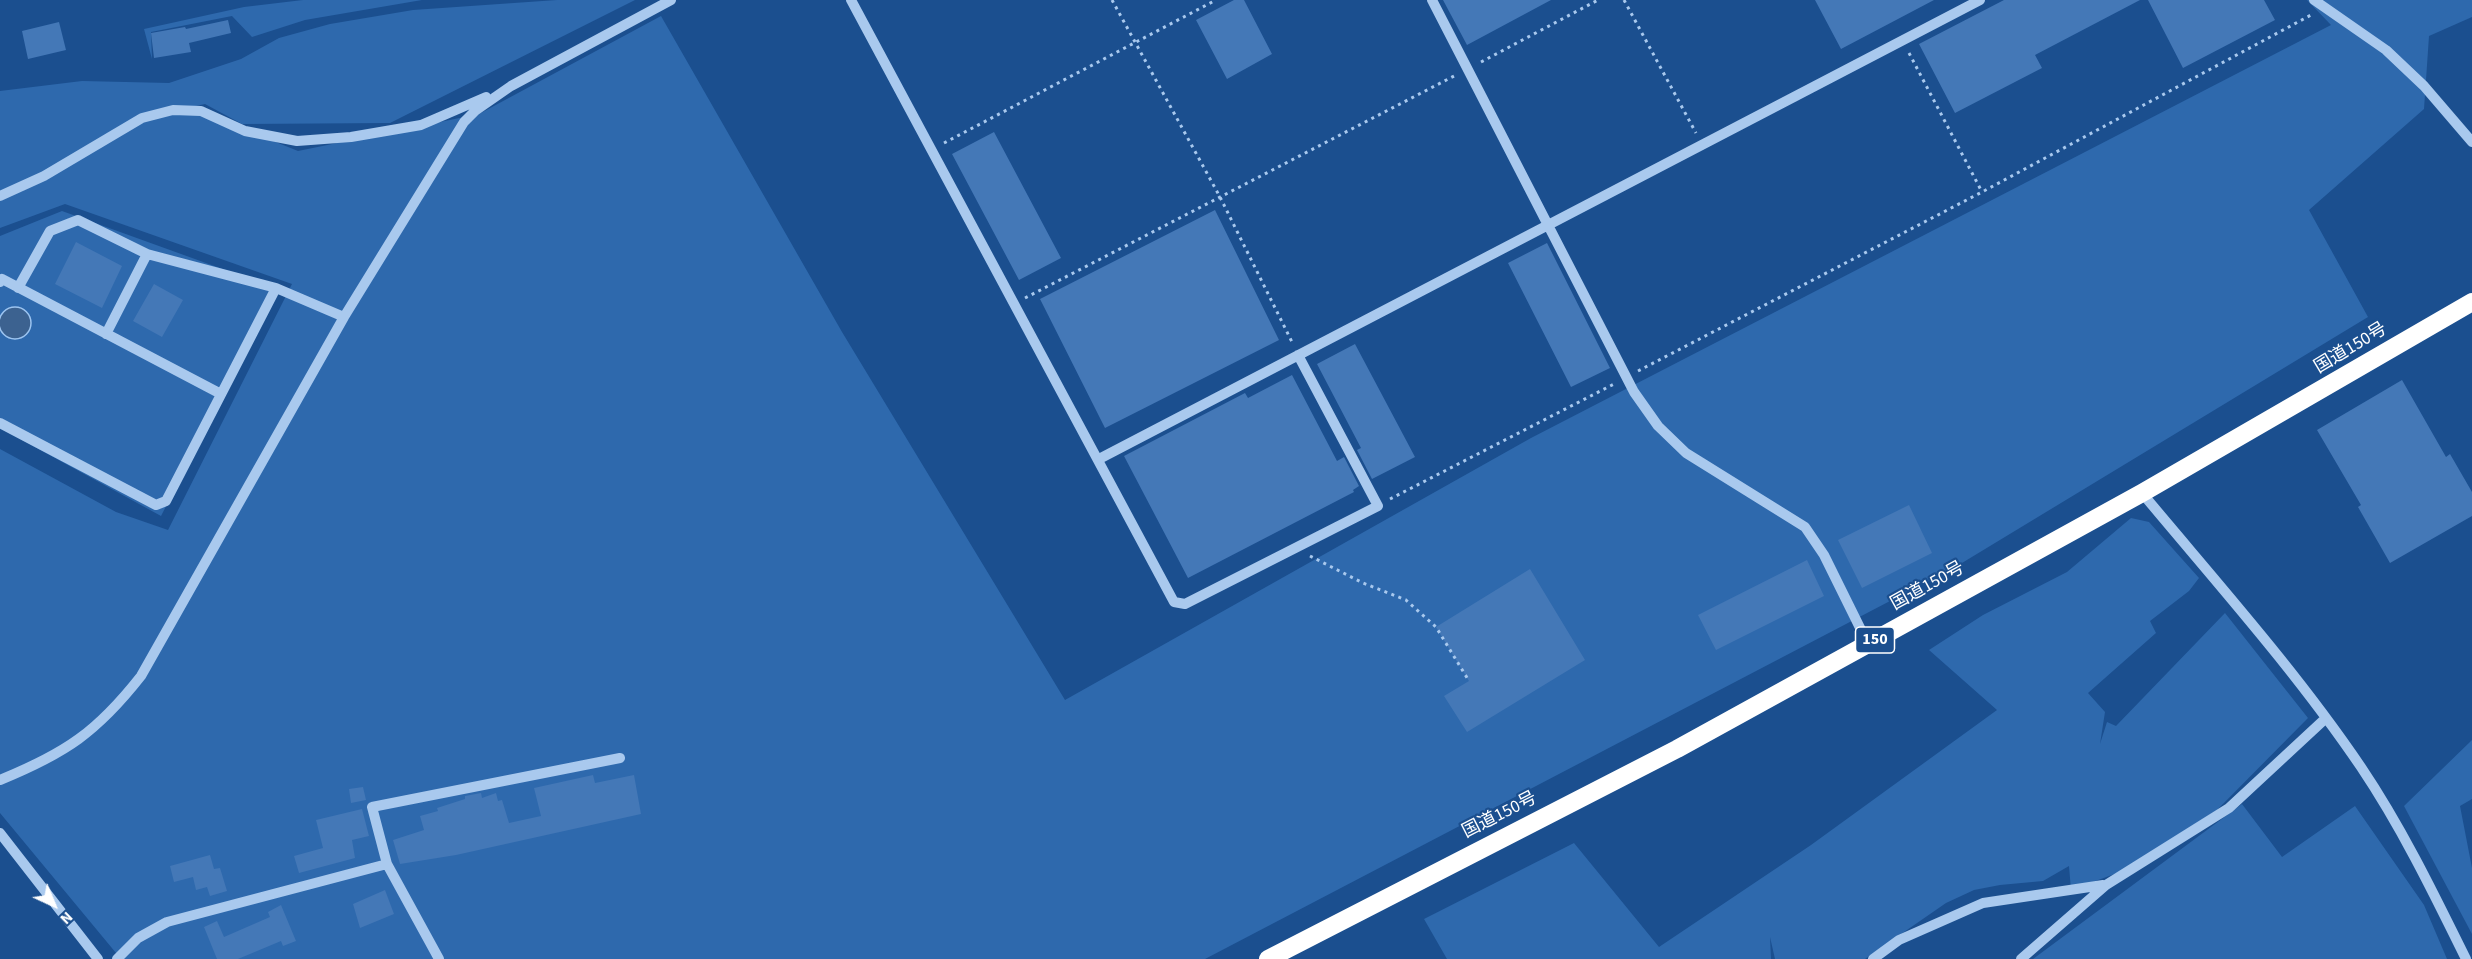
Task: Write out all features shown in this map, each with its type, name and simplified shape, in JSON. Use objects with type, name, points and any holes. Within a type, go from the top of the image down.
[{"type":"highway","name":"国道150号","points":[[1268,959],[1677,749],[2142,493],[2472,302]]},
{"type":"street","points":[[0,196],[54,170],[142,118],[173,110],[201,111],[245,131],[297,141],[421,125],[511,86],[671,0]]},
{"type":"street","points":[[851,0],[1174,602],[1185,604],[1378,506],[1298,355]]},
{"type":"street","points":[[1432,0],[1550,224],[1626,377],[1658,426],[1686,453],[1805,527],[1824,555],[1868,644]]},
{"type":"street","points":[[1099,459],[1980,0]]},
{"type":"street","points":[[2314,0],[2386,50],[2424,86],[2472,142]]},
{"type":"street","points":[[0,780],[40,764],[85,735],[113,711],[141,676],[344,317],[464,122],[475,111],[511,86]]},
{"type":"street","points":[[18,288],[50,231],[78,220],[147,254],[276,288],[344,317]]},
{"type":"street","points":[[106,334],[147,254]]},
{"type":"street","points":[[0,282],[2,279],[221,394]]},
{"type":"street","points":[[0,423],[156,506],[166,501],[276,288]]},
{"type":"street","points":[[2142,493],[2326,718],[2361,766],[2416,857],[2466,959]]},
{"type":"street","points":[[2021,959],[2106,885],[2229,808],[2326,718]]},
{"type":"street","points":[[439,959],[387,864],[372,807],[620,758]]},
{"type":"street","points":[[0,833],[98,959]]},
{"type":"street","points":[[117,959],[138,938],[168,922],[387,864]]},
{"type":"street","points":[[1873,959],[1899,940],[1983,903],[2106,885]]},
{"type":"path","points":[[1112,0],[1220,197],[1298,355]]},
{"type":"path","points":[[932,149],[1216,0]]},
{"type":"path","points":[[1015,303],[1598,0]]},
{"type":"path","points":[[1624,0],[1702,144]]},
{"type":"path","points":[[1378,506],[1982,192],[2326,8]]},
{"type":"path","points":[[1902,40],[1982,192]]},
{"type":"path","points":[[1294,548],[1363,583],[1406,600],[1436,627],[1469,681]]},
{"type":"shaded area","points":[[303,0],[422,0],[305,20],[252,37],[232,16],[151,32],[152,59],[144,29],[244,7]]},
{"type":"shaded area","points":[[557,0],[635,0],[390,123],[242,124],[205,104],[159,114],[209,115],[298,151],[479,114],[661,16],[842,332],[1065,700],[1531,438],[2331,25],[2307,0],[2472,0],[2472,17],[2429,36],[2424,109],[2309,210],[2368,317],[1957,566],[1205,959],[121,959],[0,813],[0,449],[116,512],[168,530],[292,284],[65,204],[0,228],[0,91],[82,81],[169,83],[241,59],[279,38],[330,24],[413,10]]},
{"type":"shaded area","points":[[62,211],[278,289],[161,516],[0,428],[0,236]]},
{"type":"shaded area","points":[[15,307],[26,312],[31,323],[26,334],[15,339],[4,334],[-1,323],[4,312]]},
{"type":"shaded area","points":[[2131,518],[2149,522],[2199,578],[2189,591],[2150,621],[2156,633],[2088,693],[2105,712],[2100,744],[2107,722],[2116,726],[2225,613],[2308,718],[2217,810],[2120,872],[2071,890],[2069,866],[2043,881],[1974,890],[1946,903],[1865,959],[1775,959],[1770,937],[1771,959],[1447,959],[1424,919],[1574,843],[1659,947],[1811,845],[1997,710],[1929,650],[1983,615],[2067,572]]},
{"type":"shaded area","points":[[2472,740],[2472,799],[2460,806],[2472,868],[2472,934],[2404,806]]},
{"type":"shaded area","points":[[2242,804],[2282,857],[2355,806],[2424,905],[2447,959],[2033,959]]},
{"type":"building","points":[[1234,0],[1244,0],[1272,54],[1227,79],[1196,20]]},
{"type":"building","points":[[1443,0],[1551,0],[1467,45]]},
{"type":"building","points":[[1815,0],[1934,0],[1841,49]]},
{"type":"building","points":[[2004,0],[2140,0],[2035,55],[2042,68],[1955,113],[1919,44]]},
{"type":"building","points":[[2148,0],[2264,0],[2275,20],[2183,68]]},
{"type":"building","points":[[228,20],[231,33],[189,43],[191,52],[154,58],[151,33],[185,27],[186,29]]},
{"type":"building","points":[[59,22],[66,50],[28,59],[22,31]]},
{"type":"building","points":[[994,132],[1061,258],[1019,280],[952,154]]},
{"type":"building","points":[[1215,210],[1279,340],[1105,428],[1040,299]]},
{"type":"building","points":[[76,242],[122,266],[102,308],[55,284]]},
{"type":"building","points":[[1547,243],[1610,368],[1571,387],[1508,263]]},
{"type":"building","points":[[154,284],[183,300],[162,337],[133,321]]},
{"type":"building","points":[[1355,344],[1415,457],[1372,479],[1357,450],[1361,448],[1317,364]]},
{"type":"building","points":[[1292,375],[1337,461],[1344,457],[1359,486],[1353,490],[1354,492],[1188,578],[1124,456],[1245,393],[1248,398]]},
{"type":"building","points":[[2402,380],[2446,457],[2450,454],[2472,492],[2472,516],[2390,563],[2358,507],[2361,505],[2317,430]]},
{"type":"building","points":[[1909,505],[1932,553],[1862,588],[1838,540]]},
{"type":"building","points":[[1807,560],[1824,596],[1716,650],[1698,615]]},
{"type":"building","points":[[1530,569],[1585,660],[1467,732],[1444,696],[1469,681],[1436,627]]},
{"type":"building","points":[[593,775],[595,783],[634,775],[641,814],[456,855],[400,864],[393,840],[424,830],[420,816],[438,811],[437,808],[465,799],[465,796],[481,793],[482,798],[496,793],[498,801],[502,800],[509,823],[541,816],[534,788]]},
{"type":"building","points":[[363,787],[366,800],[351,803],[349,789]]},
{"type":"building","points":[[362,809],[369,836],[352,840],[355,858],[299,873],[294,856],[323,848],[316,820]]},
{"type":"building","points":[[210,855],[214,869],[220,868],[227,891],[210,896],[207,887],[196,890],[193,877],[174,882],[170,866]]},
{"type":"building","points":[[385,890],[394,914],[360,928],[353,904]]},
{"type":"building","points":[[281,905],[296,941],[283,946],[281,941],[238,959],[217,959],[204,927],[217,921],[224,937],[270,917],[268,912]]}]
